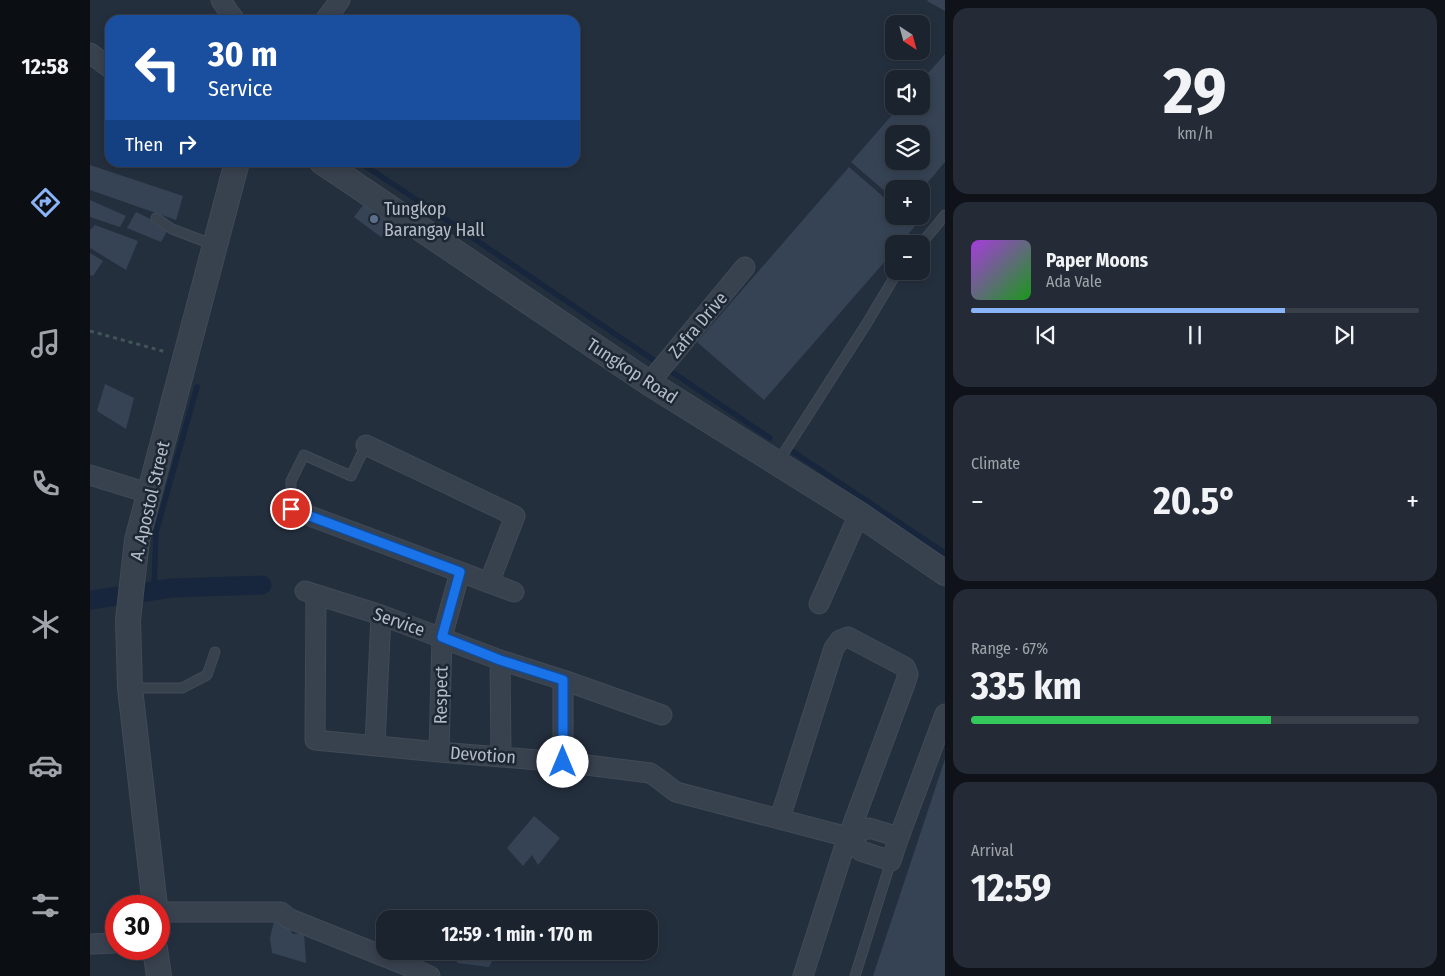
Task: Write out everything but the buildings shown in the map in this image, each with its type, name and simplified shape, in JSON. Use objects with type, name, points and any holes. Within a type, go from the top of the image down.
[{"type":"street","points":[[221,0],[231,15]]},
{"type":"street","points":[[329,15],[340,0]]},
{"type":"street","points":[[90,53],[105,64]]},
{"type":"street","name":"A. Apostol Street","points":[[154,895],[130,688],[129,611],[137,540],[148,493],[236,167]]},
{"type":"street","name":"Tungkop Road","points":[[329,167],[649,383],[859,514],[945,573]]},
{"type":"street","name":"Zafra Drive","points":[[649,383],[746,267]]},
{"type":"street","points":[[366,445],[515,516],[489,583]]},
{"type":"street","points":[[90,475],[148,493]]},
{"type":"street","points":[[291,509],[514,592]]},
{"type":"street","points":[[819,604],[859,514]]},
{"type":"street","name":"Respect","points":[[439,752],[442,637],[460,572]]},
{"type":"street","name":"Service","points":[[315,740],[310,593],[381,615],[500,660],[662,715]]},
{"type":"street","points":[[375,745],[381,615]]},
{"type":"street","points":[[780,818],[834,648],[840,640],[848,637],[905,667],[908,674],[848,837],[803,976]]},
{"type":"street","points":[[500,660],[501,756]]},
{"type":"street","points":[[563,680],[563,762]]},
{"type":"street","points":[[891,862],[945,714]]},
{"type":"street","name":"Devotion","points":[[315,740],[563,762],[650,773],[676,792],[848,837],[862,852],[891,862]]},
{"type":"street","points":[[848,837],[869,828],[899,836]]},
{"type":"street","points":[[170,912],[281,912],[288,918],[430,976]]},
{"type":"street","points":[[90,944],[105,943]]},
{"type":"street","points":[[157,960],[159,976]]},
{"type":"lane","points":[[928,235],[945,215]]},
{"type":"lane","points":[[156,218],[172,229],[216,246]]},
{"type":"lane","points":[[777,464],[893,280]]},
{"type":"lane","points":[[291,509],[291,481],[304,455],[351,476],[366,445]]},
{"type":"lane","points":[[130,688],[182,688],[206,675],[215,652]]},
{"type":"lane","points":[[854,976],[891,862]]},
{"type":"path","points":[[90,331],[186,357]]},
{"type":"waterway","points":[[367,167],[658,363]]},
{"type":"waterway","points":[[669,370],[770,438]]},
{"type":"waterway","points":[[154,590],[156,532],[197,387]]},
{"type":"waterway","points":[[792,451],[945,553]]},
{"type":"waterway","points":[[90,600],[172,588],[262,585]]},
{"type":"place","name":"Tungkop Barangay Hall","points":[[374,219]]},
{"type":"route","points":[[291,509],[460,572],[442,637],[500,660],[563,680],[563,762]]}]
